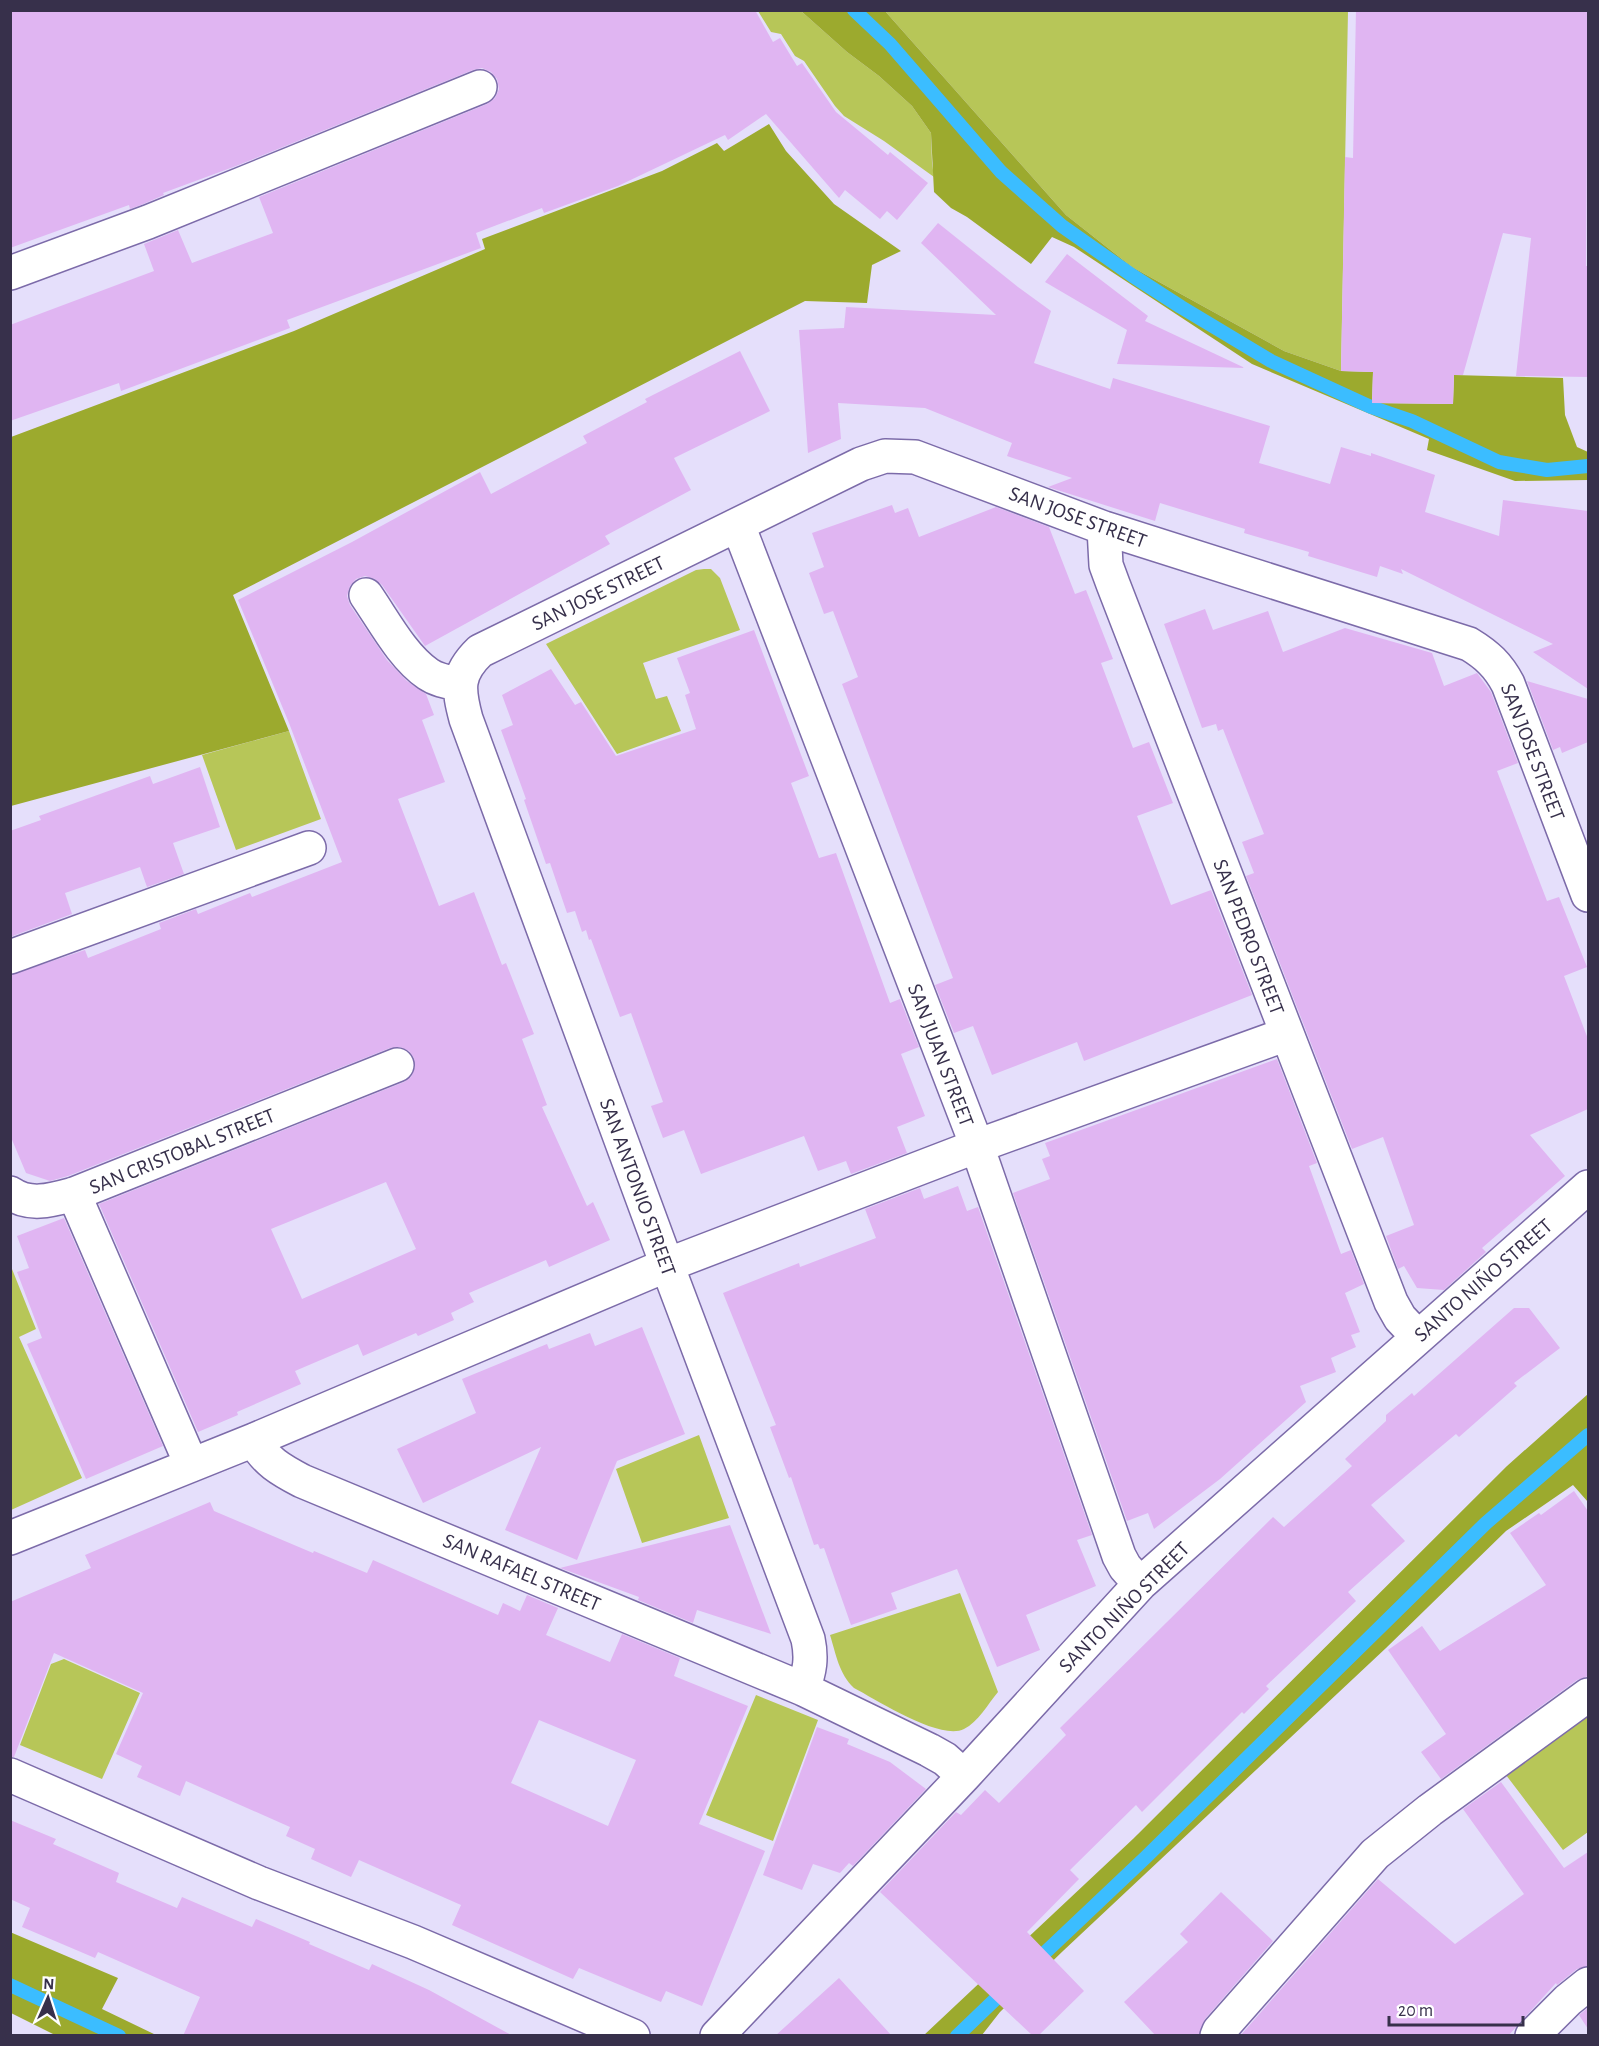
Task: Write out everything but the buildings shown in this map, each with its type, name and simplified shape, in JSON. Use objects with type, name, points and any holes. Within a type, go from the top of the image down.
[{"type":"street","points":[[10,273],[148,222],[480,87]]},
{"type":"street","name":"SAN JOSE STREET","points":[[460,684],[470,660],[480,651],[861,464],[894,455],[915,457],[1104,528],[1469,644],[1482,651],[1501,670],[1508,684],[1588,895]]},
{"type":"street","name":"SAN JUAN STREET","points":[[738,525],[977,1146],[1119,1556],[1125,1567],[1140,1584]]},
{"type":"street","name":"SAN PEDRO STREET","points":[[1104,528],[1106,565],[1113,584],[1390,1302],[1400,1318],[1418,1337]]},
{"type":"street","points":[[366,595],[418,666],[429,675],[442,681],[460,684]]},
{"type":"street","name":"SAN ANTONIO STREET","points":[[460,684],[460,697],[466,719],[667,1265],[808,1639],[811,1659],[803,1689]]},
{"type":"street","points":[[10,957],[309,848]]},
{"type":"street","points":[[10,1538],[254,1440],[667,1265],[977,1146],[1287,1034]]},
{"type":"street","name":"SAN CRISTOBAL STREET","points":[[191,1464],[74,1194],[397,1065]]},
{"type":"street","name":"SANTO NIÑO STREET","points":[[717,2036],[964,1776],[1140,1584],[1588,1187]]},
{"type":"street","points":[[10,1193],[31,1202],[49,1201],[74,1194]]},
{"type":"street","name":"SAN RAFAEL STREET","points":[[254,1440],[260,1452],[270,1462],[283,1472],[302,1481],[803,1689],[929,1749],[945,1759],[964,1776]]},
{"type":"street","points":[[1217,2036],[1375,1854],[1430,1810],[1588,1695]]},
{"type":"street","points":[[10,1775],[259,1883],[413,1942],[633,2036]]},
{"type":"street","points":[[1532,2036],[1568,2000],[1588,1984]]},
{"type":"green space","points":[[758,11],[801,11],[912,106],[931,133],[934,177],[844,116],[804,61],[795,56],[781,34],[771,32]]},
{"type":"green space","points":[[801,11],[885,11],[1066,215],[1132,267],[1284,351],[1341,371],[1373,372],[1372,403],[1453,404],[1454,375],[1563,378],[1565,415],[1577,447],[1588,452],[1588,480],[1515,481],[1427,450],[1429,439],[1252,364],[1074,247],[1052,237],[1031,264],[967,217],[951,208],[934,192],[931,133],[912,106]]},
{"type":"green space","points":[[885,11],[1348,11],[1341,371],[1284,351],[1132,267],[1066,215]]},
{"type":"green space","points":[[769,124],[786,151],[834,204],[901,251],[872,265],[867,303],[805,301],[233,595],[289,731],[11,806],[11,437],[294,331],[485,249],[482,239],[662,171],[717,143],[724,151]]},
{"type":"green space","points":[[711,569],[720,578],[740,630],[643,663],[656,699],[667,696],[681,731],[617,754],[546,644],[696,570]]},
{"type":"green space","points":[[289,731],[321,819],[236,850],[202,755]]},
{"type":"green space","points":[[10,1264],[36,1329],[19,1337],[82,1478],[11,1510]]},
{"type":"green space","points":[[1588,1394],[1588,1502],[1573,1485],[1506,1531],[1386,1648],[1063,1951],[1000,2012],[982,2035],[923,2036],[1134,1838],[1507,1466]]},
{"type":"green space","points":[[699,1435],[729,1518],[642,1543],[616,1469]]},
{"type":"green space","points":[[960,1593],[998,1692],[969,1726],[953,1731],[940,1729],[909,1718],[854,1688],[839,1663],[830,1635]]},
{"type":"green space","points":[[64,1659],[140,1693],[102,1779],[20,1745],[51,1664]]},
{"type":"green space","points":[[756,1695],[818,1720],[773,1841],[706,1815]]},
{"type":"green space","points":[[1588,1711],[1588,1832],[1563,1850],[1506,1775]]},
{"type":"green space","points":[[10,1932],[118,1978],[102,2009],[156,2035],[55,2035],[11,2013]]},
{"type":"waterway","points":[[854,10],[890,44],[1001,172],[1062,226],[1181,307],[1271,361],[1371,407],[1412,421],[1499,462],[1547,470],[1588,466]]},
{"type":"waterway","points":[[1034,1963],[1146,1857],[1486,1523],[1588,1435]]},
{"type":"waterway","points":[[10,1985],[119,2036]]},
{"type":"waterway","points":[[957,2036],[1007,1988]]}]
